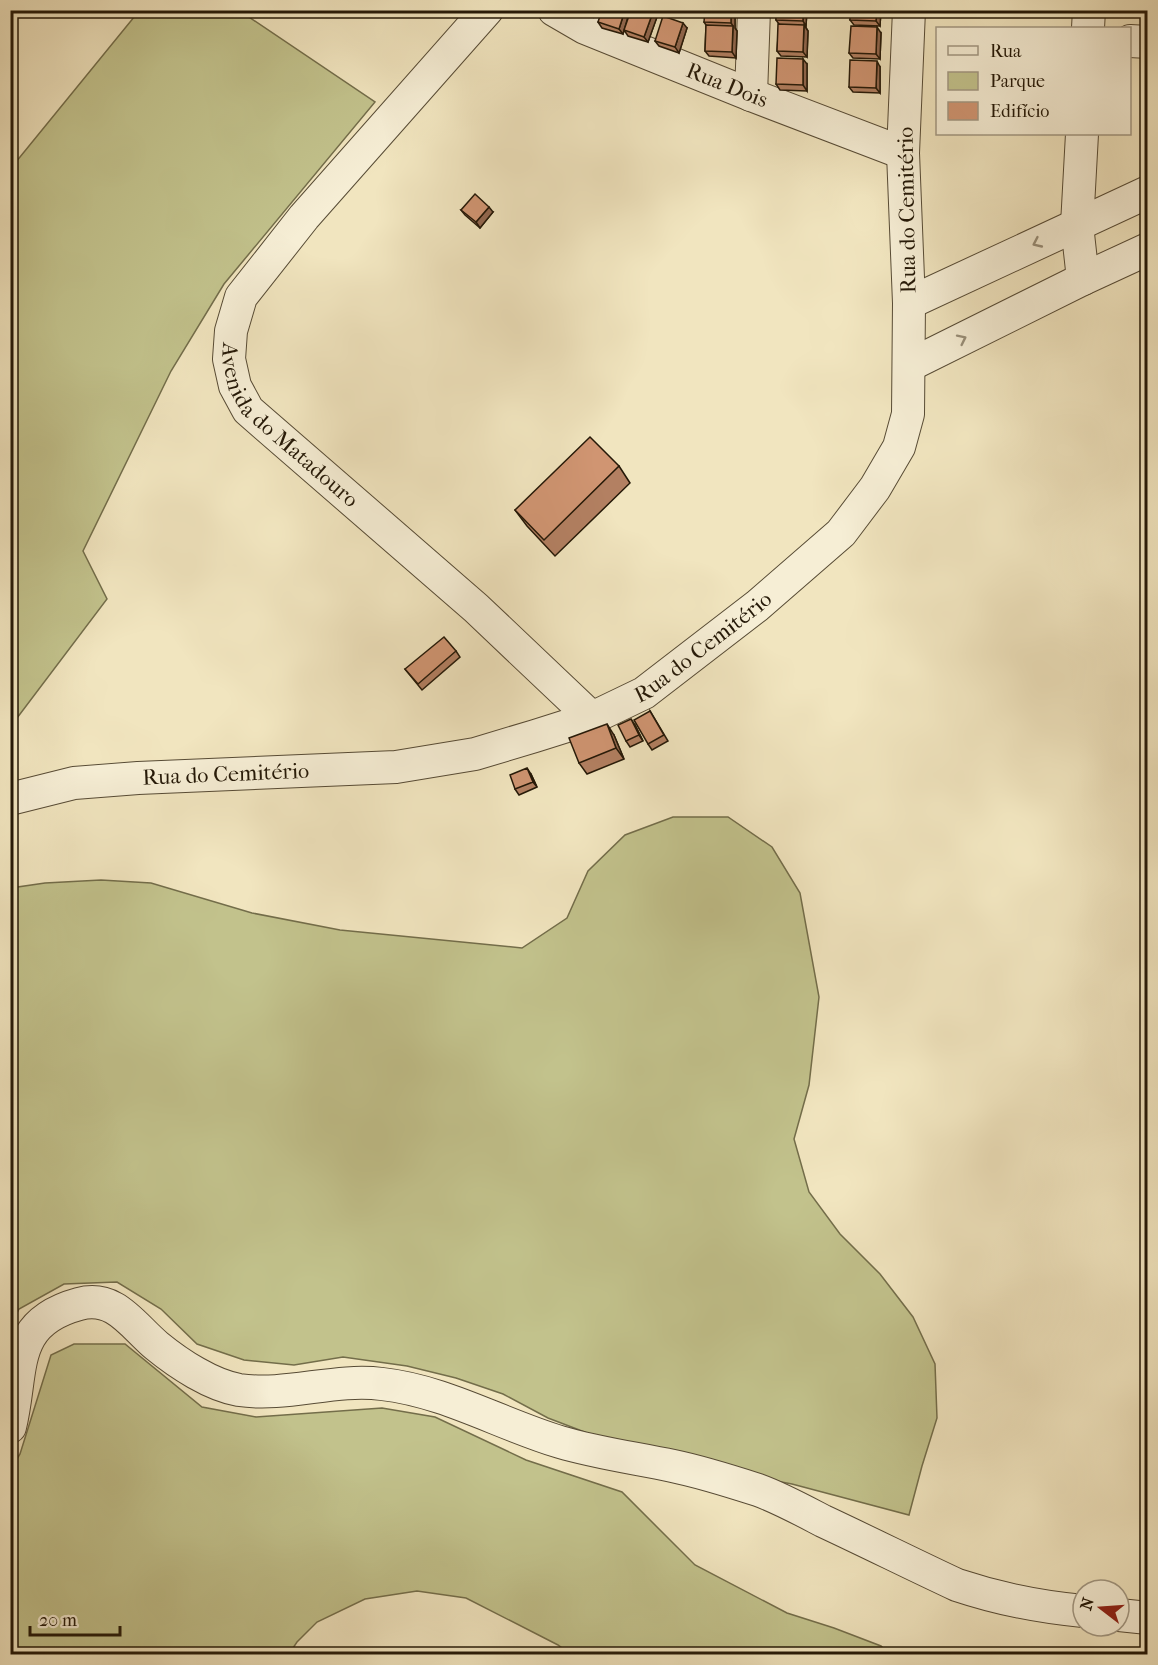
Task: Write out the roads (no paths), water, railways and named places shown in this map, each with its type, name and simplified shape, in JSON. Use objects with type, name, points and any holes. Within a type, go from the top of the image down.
[{"type":"street","name":"Avenida do Matadouro","points":[[487,10],[304,217],[241,297],[231,331],[229,359],[235,387],[248,410],[476,608],[592,717]]},
{"type":"street","name":"Rua Dois","points":[[554,10],[585,28],[903,153]]},
{"type":"street","points":[[751,95],[754,10]]},
{"type":"street","name":"Rua do Cemitério","points":[[10,799],[74,783],[150,777],[396,766],[475,754],[592,717],[644,693],[757,606],[842,533],[875,488],[899,447],[908,414],[909,303],[903,153],[909,10]]},
{"type":"street","points":[[1088,27],[1089,10]]},
{"type":"street","points":[[1131,41],[1148,42]]},
{"type":"street","points":[[1082,135],[1077,225],[1083,279]]},
{"type":"street","points":[[909,303],[1148,192]]},
{"type":"street","points":[[910,365],[1148,249]]},
{"type":"street","points":[[13,1415],[21,1354],[31,1333],[49,1316],[78,1304],[100,1303],[114,1307],[125,1314],[157,1346],[180,1362],[222,1385],[238,1390],[268,1392],[345,1382],[383,1384],[438,1395],[556,1441],[591,1451],[712,1475],[762,1492],[957,1585],[1029,1605],[1071,1610]]},
{"type":"street","points":[[1131,1616],[1148,1618]]}]
